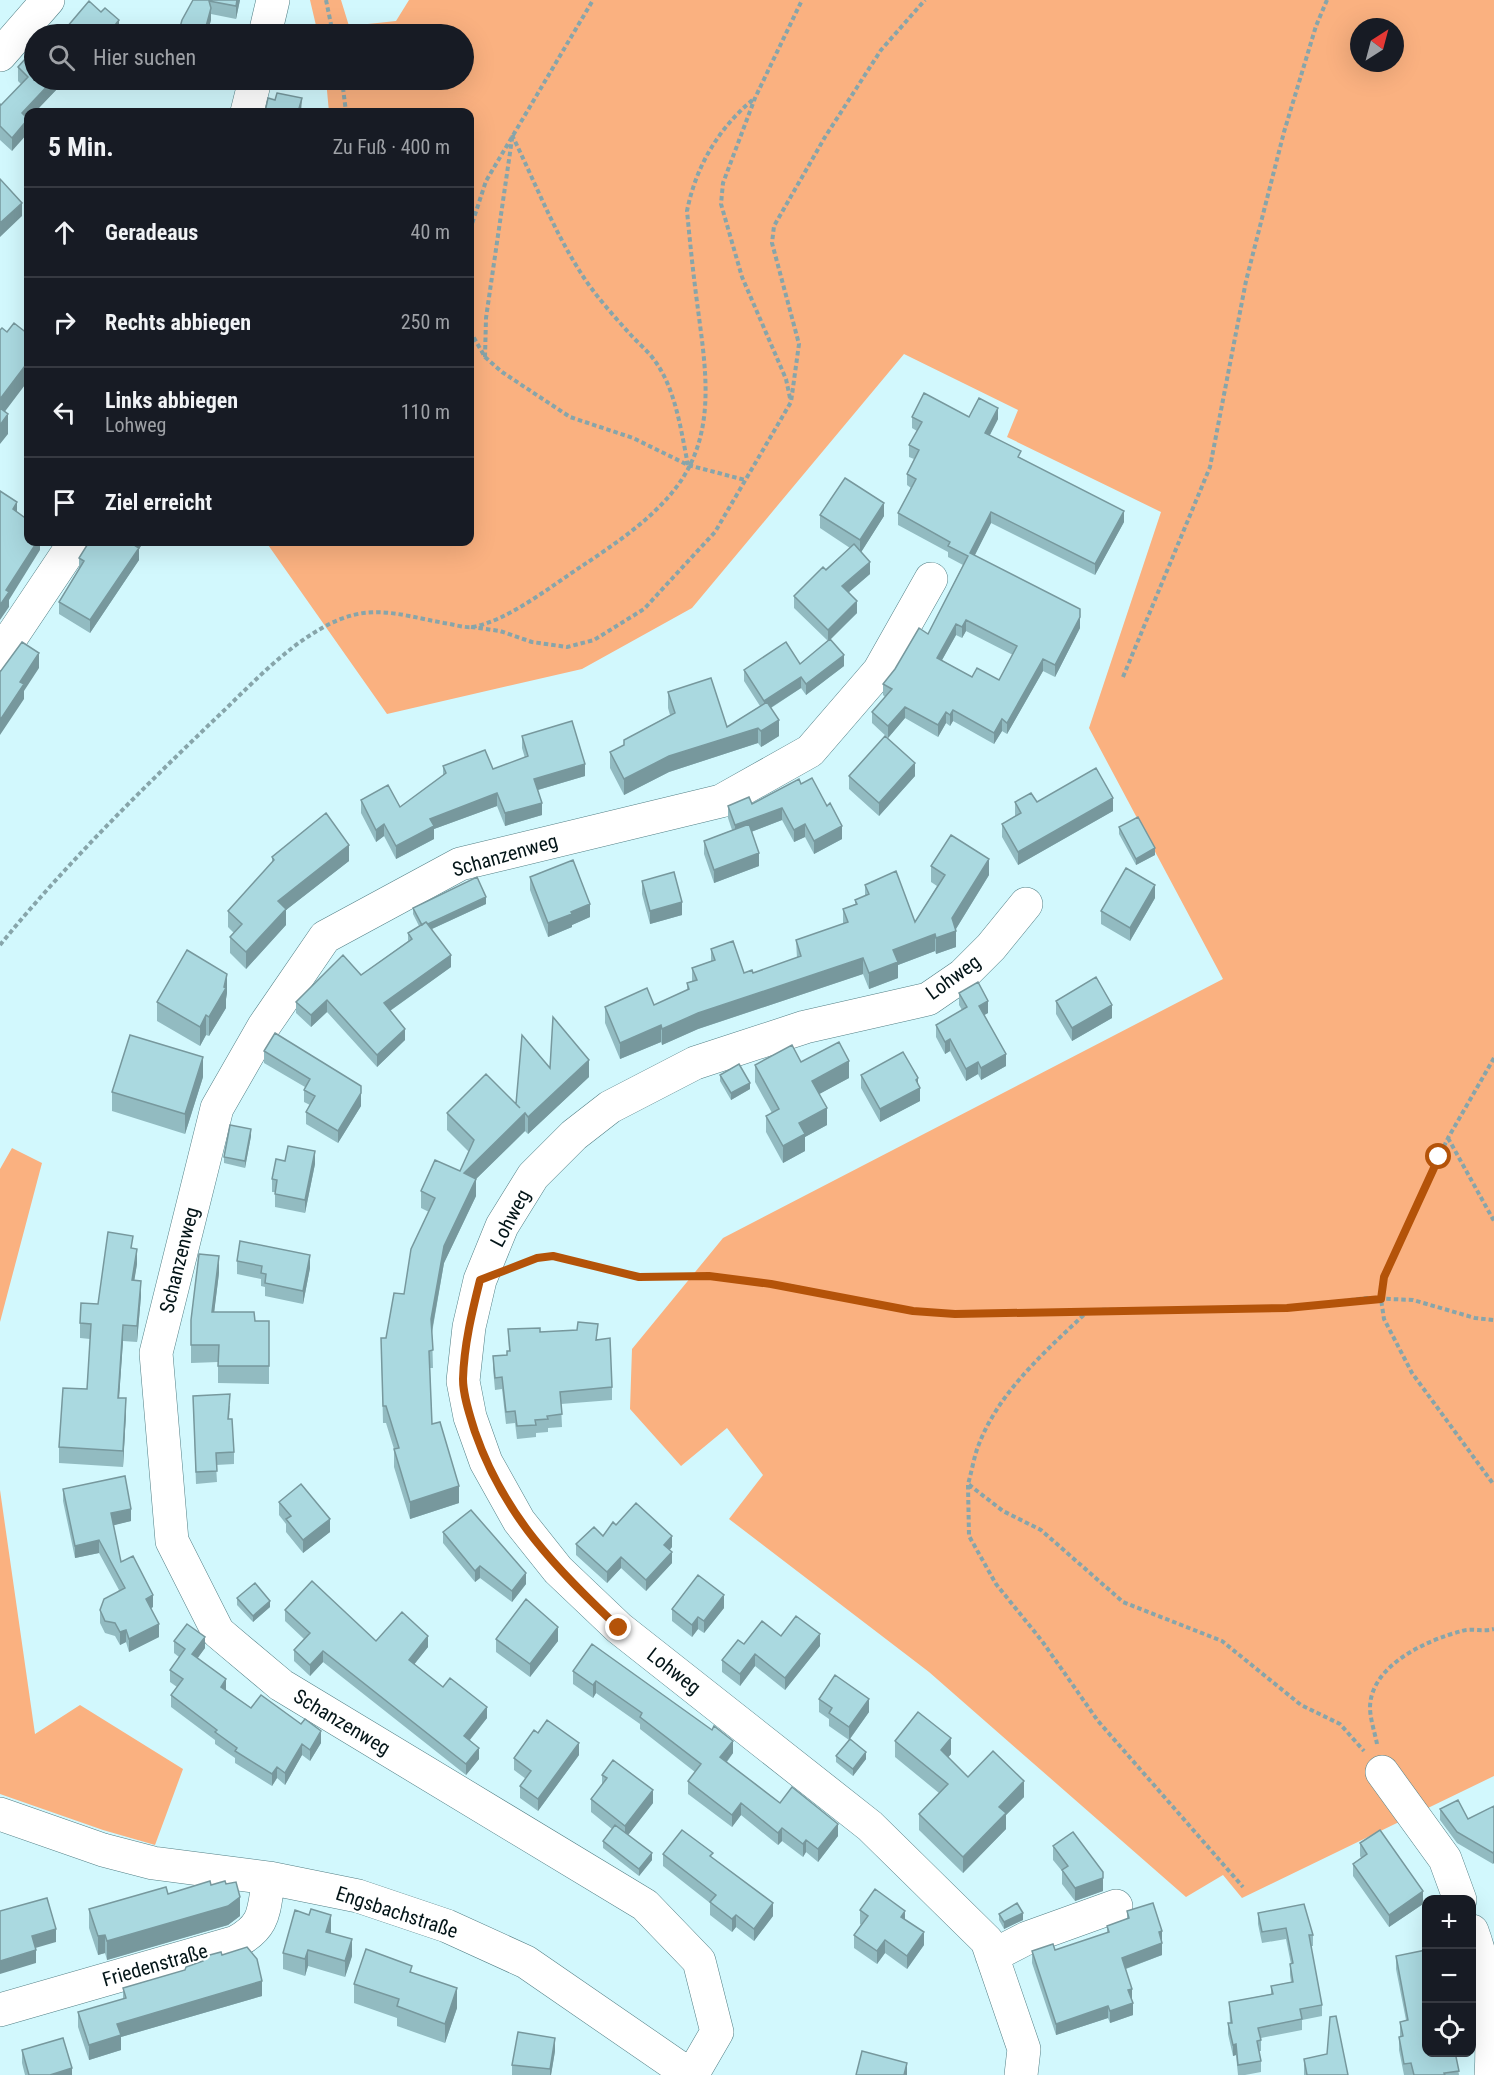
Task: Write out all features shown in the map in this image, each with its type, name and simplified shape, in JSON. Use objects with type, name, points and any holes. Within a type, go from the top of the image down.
[{"type":"street","points":[[27,24],[48,0]]},
{"type":"street","points":[[267,24],[273,0]]},
{"type":"street","points":[[0,55],[24,28]]},
{"type":"street","points":[[248,108],[252,90]]},
{"type":"street","points":[[0,654],[72,546]]},
{"type":"street","name":"Schanzenweg","points":[[691,2075],[717,2032],[699,1961],[645,1905],[281,1685],[218,1632],[172,1541],[156,1353],[217,1108],[264,1026],[325,937],[460,864],[721,801],[810,752],[879,671],[931,579]]},
{"type":"street","name":"Lohweg","points":[[1021,2075],[1024,2049],[987,1941],[870,1826],[619,1628],[558,1570],[519,1521],[486,1462],[470,1417],[463,1381],[469,1327],[480,1280],[502,1226],[533,1176],[574,1135],[610,1107],[706,1060],[805,1027],[928,999],[963,975],[991,947],[1026,904]]},
{"type":"street","points":[[1382,1772],[1444,1859],[1458,1895]]},
{"type":"street","name":"Engsbachstraße","points":[[0,1814],[103,1850],[153,1863],[269,1878],[358,1896],[447,1926],[526,1962],[691,2075]]},
{"type":"street","name":"Friedenstraße","points":[[0,2010],[236,1942],[254,1932],[262,1917],[269,1878]]},
{"type":"street","points":[[992,1956],[1027,1938],[1116,1906]]},
{"type":"street","points":[[1476,1942],[1493,2040],[1491,2075]]},
{"type":"path","points":[[326,0],[331,24]]},
{"type":"path","points":[[474,218],[486,182],[593,0]]},
{"type":"path","points":[[791,402],[786,379],[742,277],[721,204],[723,183],[755,98],[802,0]]},
{"type":"path","points":[[0,945],[63,872],[160,772],[257,680],[320,629],[363,611],[387,611],[500,631],[532,642],[567,647],[594,640],[644,609],[715,532],[791,402],[799,344],[772,243],[774,226],[825,137],[881,50],[925,0]]},
{"type":"path","points":[[1123,677],[1210,467],[1249,269],[1284,132],[1316,26],[1327,0]]},
{"type":"path","points":[[343,90],[346,108]]},
{"type":"path","points":[[471,627],[509,613],[602,552],[660,506],[680,483],[698,445],[704,420],[707,385],[687,211],[701,163],[724,129],[755,98]]},
{"type":"path","points":[[485,357],[486,318],[512,135]]},
{"type":"path","points":[[512,135],[541,194],[553,227],[580,272],[596,295],[655,362],[668,388],[678,418],[688,465]]},
{"type":"path","points":[[474,338],[485,357],[525,388],[570,417],[633,438],[688,465],[745,480]]},
{"type":"path","points":[[1494,1058],[1448,1138],[1384,1277],[1381,1299],[1384,1319],[1412,1373],[1494,1485]]},
{"type":"path","points":[[1448,1138],[1494,1221]]},
{"type":"path","points":[[480,1280],[537,1258],[553,1256],[639,1277],[709,1276],[791,1286],[913,1311],[976,1315],[1089,1310],[1287,1308],[1381,1299],[1413,1300],[1475,1318],[1494,1320]]},
{"type":"path","points":[[1089,1310],[1024,1374],[1000,1406],[979,1444],[968,1484],[969,1536],[996,1584],[1042,1641],[1098,1721],[1243,1887]]},
{"type":"path","points":[[968,1484],[1003,1511],[1041,1530],[1123,1602],[1222,1641],[1301,1705],[1340,1724],[1382,1772]]},
{"type":"path","points":[[1382,1772],[1370,1707],[1375,1687],[1394,1665],[1418,1645],[1464,1630],[1494,1629]]},
{"type":"shaded area","points":[[310,0],[341,0],[348,24],[316,24]]},
{"type":"shaded area","points":[[409,0],[1494,0],[1494,1776],[1242,1898],[1223,1875],[1186,1897],[929,1672],[729,1519],[763,1475],[727,1428],[681,1466],[630,1409],[632,1349],[723,1238],[1223,979],[1089,728],[1161,512],[1007,437],[1018,410],[904,354],[692,608],[582,669],[387,714],[269,546],[474,546],[474,108],[329,108],[327,90],[474,90],[474,24],[368,24],[396,21]]},
{"type":"shaded area","points":[[12,1148],[42,1163],[0,1322],[0,1169]]},
{"type":"shaded area","points":[[0,1490],[35,1734],[80,1705],[183,1769],[155,1845],[103,1830],[0,1794]]},
{"type":"building","points":[[193,0],[237,0],[236,6],[209,1],[211,8],[207,24],[181,24]]},
{"type":"building","points":[[89,1],[101,12],[105,8],[119,20],[116,24],[69,24]]},
{"type":"building","points":[[24,60],[24,73],[18,67]]},
{"type":"building","points":[[24,81],[24,90],[44,90],[27,108],[24,108],[22,113],[24,124],[12,138],[0,126],[1,105]]},
{"type":"building","points":[[277,93],[302,98],[299,108],[266,108],[268,98],[275,100]]},
{"type":"building","points":[[0,179],[22,203],[0,223]]},
{"type":"building","points":[[14,323],[24,331],[24,367],[0,399],[0,330],[2,328],[7,332]]},
{"type":"building","points":[[924,393],[969,417],[979,398],[998,408],[985,433],[1021,451],[1018,457],[1124,511],[1095,564],[991,512],[970,553],[1080,609],[1080,617],[1055,665],[1043,659],[1007,723],[1002,719],[994,733],[953,710],[950,715],[946,712],[938,725],[905,707],[888,726],[872,712],[892,689],[883,684],[895,669],[919,628],[928,634],[968,556],[948,546],[950,542],[898,513],[916,479],[907,474],[919,450],[909,445],[922,422],[912,417]],"holes":[[[966,620],[1017,646],[999,680],[977,668],[972,677],[937,658],[956,624],[962,627]]]},
{"type":"building","points":[[0,408],[8,414],[0,425]]},
{"type":"building","points":[[845,478],[884,503],[860,540],[820,515]]},
{"type":"building","points":[[0,491],[17,502],[13,509],[24,517],[24,546],[34,546],[6,590],[9,592],[0,605]]},
{"type":"building","points":[[854,544],[870,562],[842,586],[857,601],[828,630],[794,596],[823,567],[826,570]]},
{"type":"building","points":[[86,546],[136,546],[139,548],[90,620],[59,602],[84,561],[79,558]]},
{"type":"building","points":[[830,639],[844,655],[806,684],[801,677],[764,701],[744,670],[786,642],[800,664]]},
{"type":"building","points":[[22,642],[39,653],[20,682],[24,684],[0,720],[0,672]]},
{"type":"building","points":[[711,678],[727,727],[767,702],[779,720],[761,731],[758,728],[669,756],[624,779],[610,752],[624,745],[624,740],[675,713],[668,692]]},
{"type":"building","points":[[572,721],[585,764],[534,779],[542,803],[505,813],[497,793],[430,819],[434,826],[396,846],[384,824],[376,830],[361,800],[388,785],[400,807],[446,773],[443,766],[485,750],[493,769],[528,756],[522,736]]},
{"type":"building","points":[[885,736],[915,763],[879,803],[849,776]]},
{"type":"building","points":[[1096,768],[1113,798],[1018,852],[1002,824],[1021,813],[1015,802],[1031,793],[1037,802]]},
{"type":"building","points":[[812,778],[827,806],[830,803],[842,826],[814,841],[805,824],[794,830],[782,808],[735,825],[728,806],[749,797],[752,804],[799,779],[801,784]]},
{"type":"building","points":[[326,813],[349,845],[278,901],[286,909],[246,952],[230,937],[242,924],[228,911],[274,860],[272,857]]},
{"type":"building","points":[[1138,817],[1155,848],[1136,859],[1119,827]]},
{"type":"building","points":[[749,824],[759,853],[714,870],[704,841]]},
{"type":"building","points":[[951,835],[989,859],[952,918],[956,931],[936,938],[935,934],[893,950],[898,962],[869,973],[863,958],[698,1013],[662,1029],[661,1025],[620,1043],[605,1007],[647,988],[654,1005],[689,989],[687,983],[697,980],[692,968],[715,960],[711,949],[733,941],[744,973],[752,970],[753,973],[801,956],[796,940],[848,922],[843,909],[857,904],[855,900],[869,894],[865,885],[896,871],[915,922],[945,875],[931,866]]},
{"type":"building","points":[[573,860],[590,904],[548,923],[530,877]]},
{"type":"building","points":[[1126,868],[1155,885],[1130,928],[1101,911]]},
{"type":"building","points":[[674,872],[682,902],[650,911],[642,881]]},
{"type":"building","points":[[477,877],[486,897],[422,925],[413,908]]},
{"type":"building","points":[[426,922],[451,955],[384,1003],[405,1029],[377,1055],[327,1000],[311,1015],[296,1002],[343,955],[361,975],[412,939],[408,933]]},
{"type":"building","points":[[187,950],[227,974],[224,987],[226,988],[209,1017],[206,1015],[200,1027],[157,1002]]},
{"type":"building","points":[[1096,977],[1112,1005],[1072,1028],[1056,1001]]},
{"type":"building","points":[[978,982],[988,1001],[979,1006],[1006,1054],[981,1068],[978,1062],[966,1069],[950,1039],[945,1042],[936,1025],[967,1007],[959,993]]},
{"type":"building","points":[[553,1017],[589,1060],[528,1117],[525,1113],[464,1173],[476,1179],[444,1246],[431,1319],[433,1350],[429,1351],[432,1424],[440,1422],[459,1486],[410,1502],[394,1449],[399,1448],[386,1406],[383,1406],[381,1338],[386,1338],[394,1293],[404,1294],[411,1249],[435,1198],[421,1191],[435,1160],[460,1171],[474,1140],[447,1113],[486,1074],[516,1104],[522,1035],[550,1068]]},
{"type":"building","points":[[275,1033],[361,1086],[361,1093],[338,1131],[306,1112],[315,1096],[304,1090],[310,1079],[264,1051]]},
{"type":"building","points":[[130,1035],[203,1057],[185,1114],[112,1092]]},
{"type":"building","points":[[839,1042],[849,1061],[812,1081],[827,1108],[799,1123],[805,1134],[783,1146],[766,1116],[779,1109],[755,1065],[792,1045],[801,1062]]},
{"type":"building","points":[[903,1052],[918,1078],[916,1080],[920,1088],[880,1109],[861,1075]]},
{"type":"building","points":[[739,1064],[750,1083],[731,1093],[720,1075]]},
{"type":"building","points":[[230,1125],[251,1129],[245,1161],[224,1157]]},
{"type":"building","points":[[288,1146],[315,1151],[305,1200],[275,1194],[277,1180],[272,1179],[276,1159],[285,1161]]},
{"type":"building","points":[[108,1232],[133,1236],[131,1248],[137,1249],[132,1280],[141,1281],[137,1326],[123,1325],[118,1398],[126,1398],[123,1451],[59,1447],[63,1388],[87,1389],[91,1324],[80,1323],[81,1303],[98,1304]]},
{"type":"building","points":[[240,1241],[310,1255],[303,1291],[265,1283],[266,1274],[261,1273],[262,1266],[237,1261]]},
{"type":"building","points":[[199,1254],[219,1256],[212,1312],[254,1312],[255,1321],[269,1321],[269,1366],[218,1366],[219,1345],[191,1345],[191,1320]]},
{"type":"building","points":[[578,1322],[598,1324],[596,1340],[610,1338],[612,1387],[560,1392],[562,1414],[547,1416],[548,1419],[535,1420],[536,1425],[517,1426],[515,1411],[506,1412],[502,1377],[495,1378],[493,1356],[507,1355],[507,1351],[510,1351],[508,1329],[540,1328],[540,1332],[577,1330]]},
{"type":"building","points":[[230,1394],[228,1419],[232,1419],[234,1452],[216,1453],[217,1471],[196,1472],[193,1396]]},
{"type":"building","points":[[125,1476],[131,1509],[111,1513],[121,1562],[133,1556],[153,1595],[146,1599],[159,1624],[129,1639],[126,1630],[120,1632],[115,1623],[105,1621],[100,1610],[104,1599],[125,1588],[99,1540],[75,1546],[63,1489]]},
{"type":"building","points":[[301,1484],[330,1519],[303,1540],[286,1519],[291,1516],[279,1502]]},
{"type":"building","points":[[636,1503],[672,1536],[664,1545],[672,1552],[646,1580],[621,1557],[607,1572],[576,1544],[594,1527],[603,1536],[613,1522],[616,1525]]},
{"type":"building","points":[[471,1510],[526,1573],[512,1591],[480,1566],[475,1571],[443,1532]]},
{"type":"building","points":[[698,1575],[724,1595],[704,1621],[698,1617],[692,1625],[672,1609]]},
{"type":"building","points":[[312,1581],[376,1641],[402,1612],[428,1636],[409,1660],[443,1687],[450,1678],[487,1707],[464,1736],[479,1748],[466,1764],[323,1651],[310,1665],[294,1650],[310,1633],[285,1610]]},
{"type":"building","points":[[255,1583],[270,1601],[253,1616],[237,1598]]},
{"type":"building","points":[[526,1599],[558,1627],[530,1664],[496,1639]]},
{"type":"building","points":[[796,1616],[820,1634],[785,1678],[755,1654],[740,1674],[722,1660],[738,1640],[744,1644],[762,1621],[781,1636]]},
{"type":"building","points":[[187,1624],[205,1637],[192,1654],[226,1679],[221,1687],[251,1708],[261,1695],[301,1724],[305,1719],[321,1731],[310,1750],[302,1744],[285,1773],[277,1767],[272,1774],[235,1751],[237,1748],[215,1732],[217,1730],[171,1695],[183,1679],[170,1670],[185,1649],[174,1641]]},
{"type":"building","points":[[592,1644],[712,1730],[714,1726],[733,1741],[720,1757],[780,1803],[792,1787],[838,1824],[818,1849],[806,1840],[803,1844],[782,1828],[778,1833],[741,1803],[732,1815],[688,1781],[701,1764],[640,1717],[642,1713],[596,1681],[593,1685],[573,1671]]},
{"type":"building","points":[[835,1675],[869,1699],[849,1727],[829,1713],[832,1708],[819,1699]]},
{"type":"building","points":[[918,1712],[951,1738],[941,1750],[968,1777],[993,1751],[1024,1781],[999,1807],[1006,1813],[963,1857],[919,1814],[948,1784],[895,1741]]},
{"type":"building","points":[[547,1720],[579,1743],[538,1799],[520,1786],[531,1771],[514,1758],[534,1730],[538,1733]]},
{"type":"building","points":[[850,1739],[866,1752],[853,1769],[836,1756]]},
{"type":"building","points":[[613,1760],[653,1790],[625,1826],[591,1799],[607,1778],[602,1775]]},
{"type":"building","points":[[1458,1800],[1468,1819],[1494,1806],[1493,1853],[1457,1832],[1440,1809]]},
{"type":"building","points":[[615,1825],[652,1853],[639,1869],[603,1841]]},
{"type":"building","points":[[682,1830],[713,1853],[710,1856],[773,1903],[754,1929],[736,1915],[732,1919],[710,1902],[716,1895],[663,1854]]},
{"type":"building","points":[[1380,1830],[1423,1891],[1389,1915],[1353,1864],[1367,1854],[1360,1843]]},
{"type":"building","points":[[1073,1832],[1103,1872],[1103,1878],[1075,1888],[1062,1870],[1068,1866],[1053,1846]]},
{"type":"building","points":[[210,1881],[211,1885],[225,1881],[226,1884],[236,1882],[240,1897],[228,1906],[107,1941],[105,1935],[98,1936],[89,1909],[166,1887],[168,1894]]},
{"type":"building","points":[[875,1889],[905,1911],[901,1917],[924,1932],[907,1956],[885,1940],[877,1951],[854,1935],[868,1916],[860,1910]]},
{"type":"building","points":[[47,1898],[56,1929],[32,1936],[36,1950],[0,1961],[0,1911]]},
{"type":"building","points":[[1017,1903],[1023,1913],[1004,1922],[999,1914]]},
{"type":"building","points":[[1153,1903],[1162,1931],[1159,1932],[1162,1943],[1122,1958],[1132,1989],[1128,1990],[1133,2003],[1110,2011],[1108,2006],[1056,2024],[1032,1951],[1053,1944],[1055,1950],[1109,1932],[1107,1926],[1129,1918],[1127,1911]]},
{"type":"building","points":[[1304,1904],[1313,1935],[1309,1935],[1322,2005],[1300,2009],[1302,2019],[1258,2028],[1261,2040],[1257,2041],[1261,2061],[1238,2065],[1236,2044],[1233,2045],[1228,2023],[1232,2023],[1229,2002],[1273,1994],[1271,1986],[1293,1982],[1290,1964],[1293,1963],[1286,1928],[1262,1932],[1258,1913]]},
{"type":"building","points":[[311,1909],[331,1915],[326,1932],[352,1939],[345,1961],[308,1950],[305,1959],[283,1953],[295,1910],[309,1915]]},
{"type":"building","points":[[247,1947],[257,1959],[262,1981],[117,2024],[121,2035],[89,2045],[78,2012],[126,1998],[123,1988],[185,1970],[186,1967],[203,1961],[202,1957],[221,1952],[222,1955]]},
{"type":"building","points":[[366,1949],[412,1966],[410,1972],[457,1988],[445,2024],[397,2006],[399,1999],[354,1984]]},
{"type":"building","points":[[1422,1951],[1422,2057],[1456,2057],[1459,2071],[1444,2073],[1445,2075],[1414,2075],[1411,2063],[1404,2064],[1399,2037],[1403,2036],[1400,2022],[1408,2020],[1396,1956]]},
{"type":"building","points":[[1336,2016],[1348,2075],[1307,2075],[1304,2059],[1327,2054],[1330,2017]]},
{"type":"building","points":[[518,2032],[555,2038],[550,2069],[512,2065]]},
{"type":"building","points":[[63,2038],[72,2068],[50,2075],[29,2075],[22,2050]]},
{"type":"building","points":[[862,2051],[907,2063],[904,2075],[856,2075]]},
{"type":"route","points":[[619,1628],[558,1570],[519,1521],[486,1462],[470,1417],[463,1381],[469,1327],[480,1280],[537,1258],[553,1256],[585,1266],[639,1277],[709,1276],[791,1286],[913,1311],[955,1314],[1287,1308],[1367,1298],[1381,1299],[1384,1277],[1439,1157]]}]
